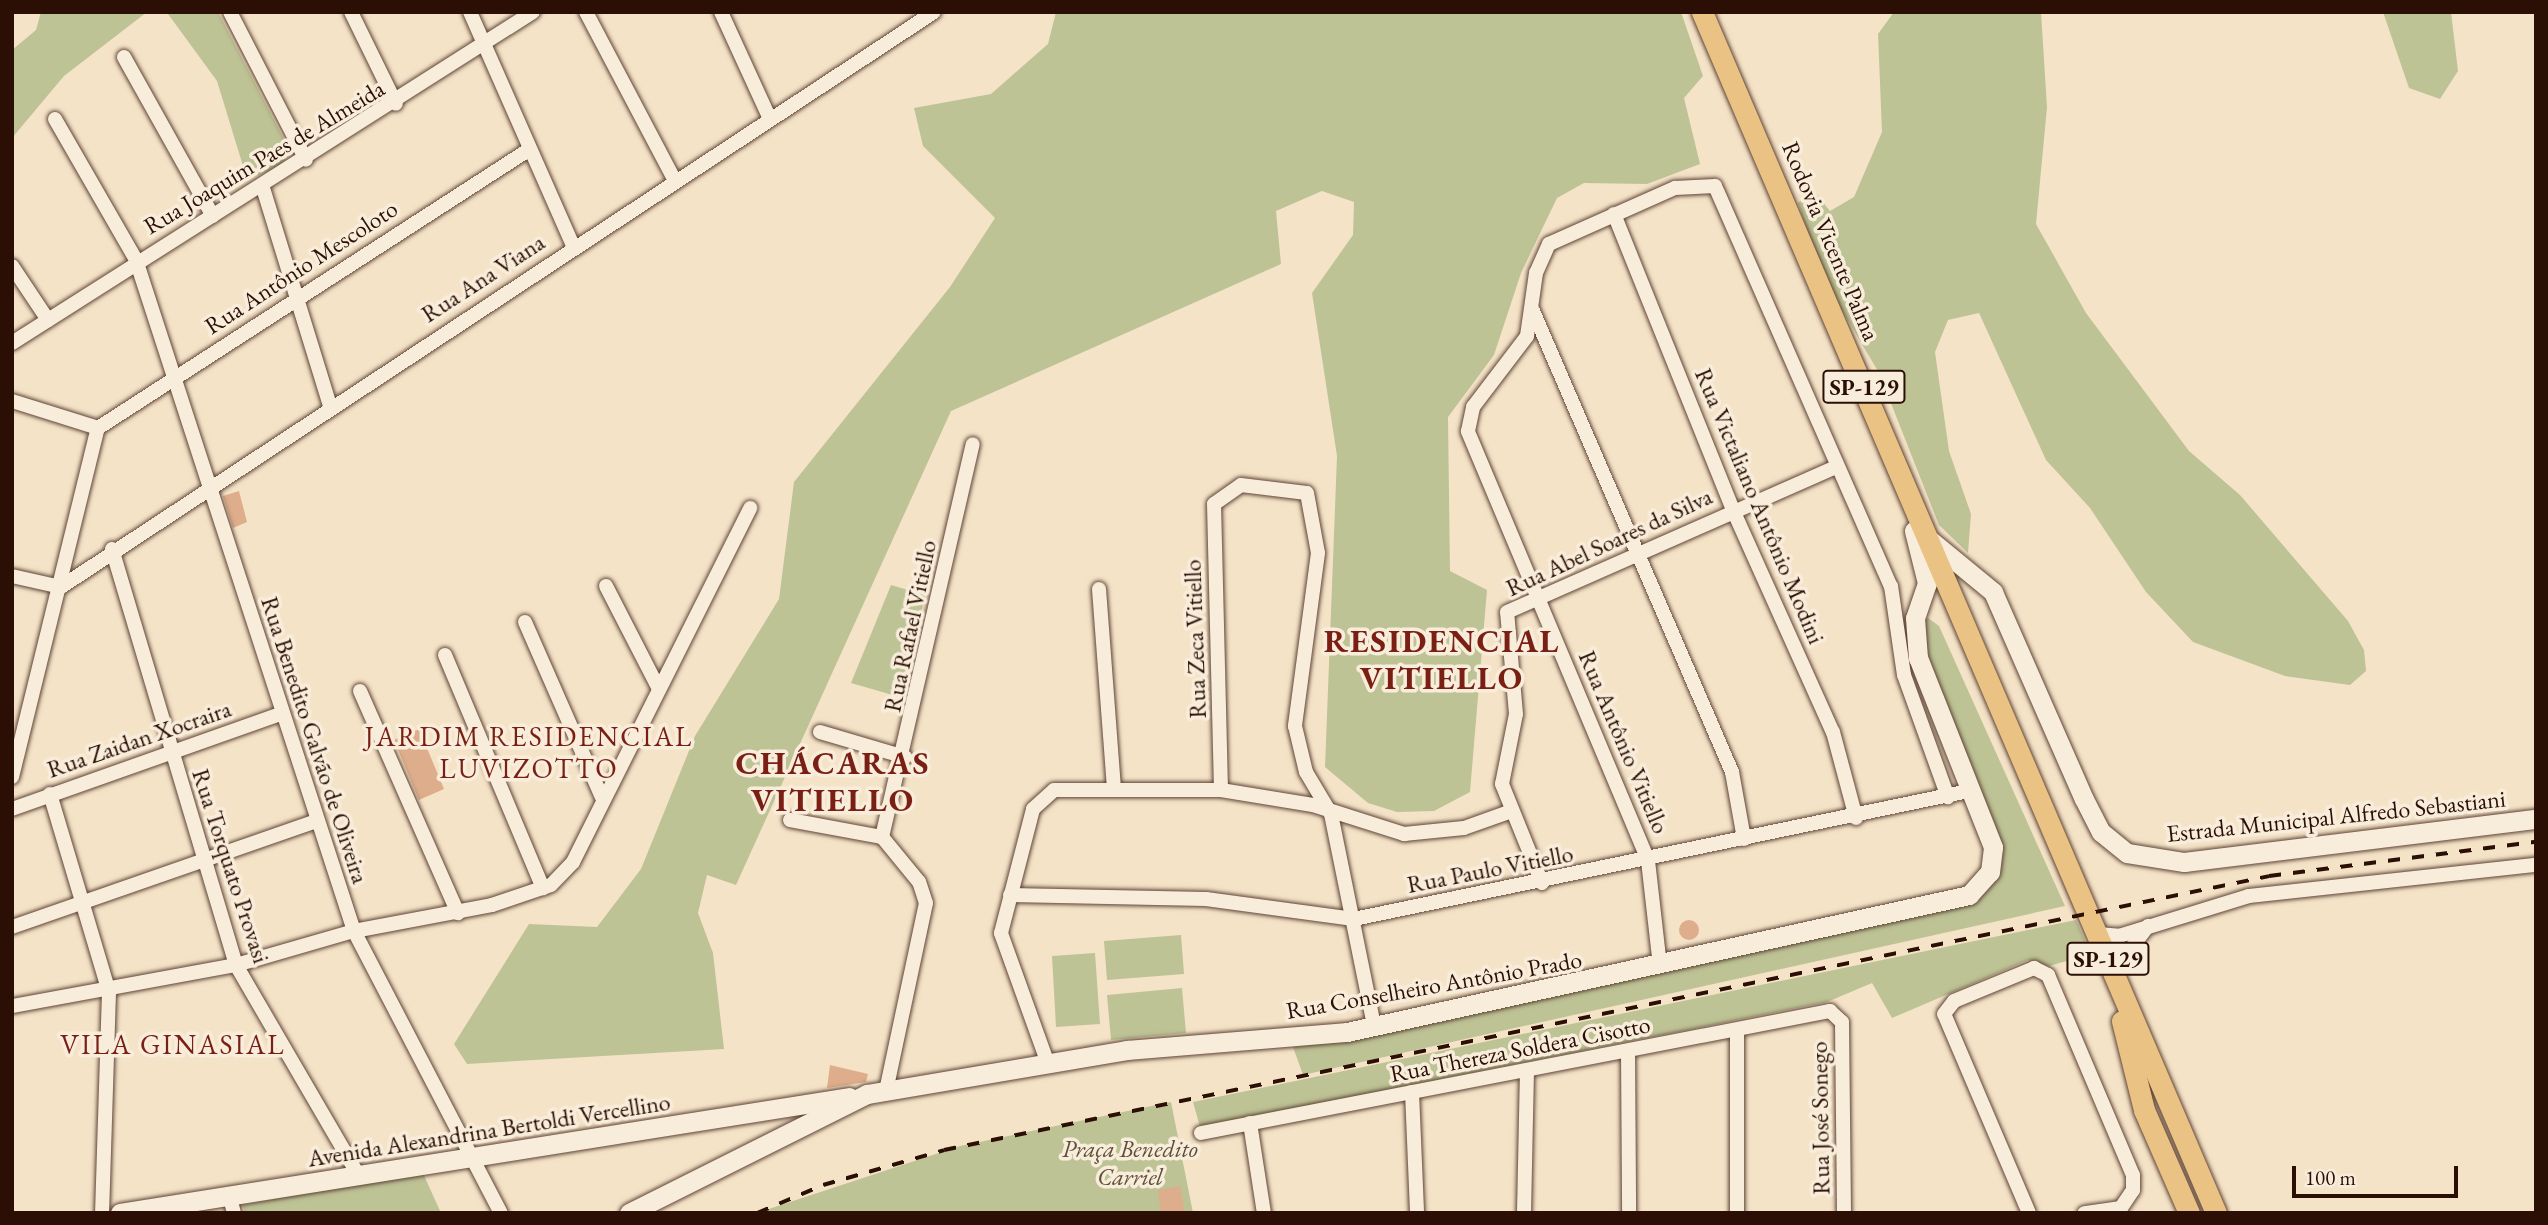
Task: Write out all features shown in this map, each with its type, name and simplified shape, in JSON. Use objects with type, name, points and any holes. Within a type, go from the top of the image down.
[{"type":"main road","name":"Rodovia Vicente Palma","points":[[1692,12],[1922,536],[2091,931]]},
{"type":"main road","name":"Rodovia Vicente Palma","points":[[1702,12],[1922,536]]},
{"type":"main road","name":"Estrada Municipal Alfredo Sebastiani","points":[[1922,536],[1976,577],[2004,611],[2101,832],[2127,853],[2184,862],[2536,819]]},
{"type":"main road","points":[[1915,618],[1927,583],[1922,536]]},
{"type":"main road","points":[[1915,618],[1930,601],[1948,596],[1976,577]]},
{"type":"main road","name":"Rua Conselheiro Antônio Prado","points":[[629,1213],[804,1125],[877,1092],[1047,1061],[1374,1026],[1660,966],[1969,895],[1989,874],[1993,857],[1973,790],[1923,674],[1915,618]]},
{"type":"main road","name":"SP-129","points":[[2091,931],[2216,1213]]},
{"type":"main road","name":"SP-129","points":[[2105,964],[2168,1168],[2189,1213]]},
{"type":"main road","name":"Avenida Alexandrina Bertoldi Vercellino","points":[[120,1213],[232,1206],[359,1175],[877,1092]]},
{"type":"main road","points":[[794,1105],[804,1125]]},
{"type":"main road","points":[[2168,1168],[2187,1174],[2192,1155]]},
{"type":"street","points":[[230,12],[306,160]]},
{"type":"street","points":[[351,12],[396,104]]},
{"type":"street","points":[[470,12],[573,246]]},
{"type":"street","name":"Rua Joaquim Paes de Almeida","points":[[12,358],[15,341],[136,260],[263,188],[396,104],[533,12]]},
{"type":"street","points":[[586,12],[675,181]]},
{"type":"street","name":"Rua Ana Viana","points":[[61,587],[112,549],[934,12]]},
{"type":"street","points":[[728,15],[771,119]]},
{"type":"street","points":[[124,57],[213,216]]},
{"type":"street","name":"Rua Benedito Galvão de Oliveira","points":[[55,119],[136,260],[207,487],[354,932],[501,1213]]},
{"type":"street","name":"Rua Antônio Mescoloto","points":[[98,428],[296,296],[530,149]]},
{"type":"street","name":"Rua Antônio Vitiello","points":[[1660,966],[1648,860],[1468,431],[1473,407],[1521,348],[1533,311],[1536,273],[1549,244],[1614,214],[1706,182],[1721,195],[1835,467]]},
{"type":"street","points":[[263,188],[330,406]]},
{"type":"street","name":"Rua Victaliano Antônio Modini","points":[[1614,214],[1734,510],[1833,732],[1856,818]]},
{"type":"street","points":[[12,266],[48,320]]},
{"type":"street","points":[[1533,311],[1732,772],[1744,839]]},
{"type":"street","points":[[12,401],[98,428],[61,587],[12,777]]},
{"type":"street","name":"Rua Rafael Vitiello","points":[[882,838],[905,757],[973,444]]},
{"type":"street","points":[[1835,467],[1891,586],[1903,675],[1948,797]]},
{"type":"street","name":"Rua Abel Soares da Silva","points":[[1542,883],[1509,812],[1502,784],[1516,714],[1504,622],[1516,606],[1835,467]]},
{"type":"street","name":"Rua Zeca Vitiello","points":[[1221,790],[1213,508],[1226,491],[1248,485],[1305,493],[1312,500],[1315,604],[1295,726],[1306,772],[1332,814]]},
{"type":"street","points":[[12,1006],[109,992],[236,965],[354,932],[458,913],[543,888],[564,876],[750,508]]},
{"type":"street","name":"Rua Torquato Provasi","points":[[112,549],[202,861],[236,965],[359,1175]]},
{"type":"street","points":[[12,576],[61,587]]},
{"type":"street","points":[[606,586],[659,689]]},
{"type":"street","points":[[1099,589],[1114,789]]},
{"type":"street","points":[[525,622],[602,797]]},
{"type":"street","points":[[444,655],[543,888]]},
{"type":"street","points":[[360,691],[458,913]]},
{"type":"street","name":"Rua Zaidan Xocraira","points":[[12,809],[169,750],[281,714]]},
{"type":"street","points":[[820,732],[905,757]]},
{"type":"street","points":[[1047,1061],[1004,953],[1010,895],[1033,809],[1043,796],[1067,788],[1221,790],[1313,805],[1332,814],[1404,834],[1464,828],[1509,812]]},
{"type":"street","name":"Rua Paulo Vitiello","points":[[1010,895],[1206,899],[1354,919],[1856,818],[1973,790]]},
{"type":"street","points":[[50,794],[109,992],[102,1213]]},
{"type":"street","points":[[1332,814],[1374,1026]]},
{"type":"street","points":[[790,820],[882,838],[919,882],[926,903],[877,1092]]},
{"type":"street","points":[[12,927],[316,821]]},
{"type":"street","points":[[2091,931],[2119,936],[2249,896],[2536,865]]},
{"type":"street","points":[[2105,964],[2149,925]]},
{"type":"street","points":[[2029,1213],[1945,1011],[1954,1001],[2031,968],[2048,975],[2132,1172],[2133,1190],[2118,1210],[2084,1213]]},
{"type":"street","name":"Rua Thereza Soldera Cisotto","points":[[1202,1133],[1737,1032],[1827,1011],[1842,1022]]},
{"type":"street","name":"Rua José Sonego","points":[[1842,1022],[1844,1213]]},
{"type":"street","points":[[1737,1032],[1737,1213]]},
{"type":"street","points":[[1628,1051],[1629,1213]]},
{"type":"street","points":[[1524,1213],[1527,1070]]},
{"type":"street","points":[[1412,1092],[1417,1213]]},
{"type":"street","points":[[1250,1123],[1264,1213]]},
{"type":"green space","points":[[41,12],[147,12],[64,76],[12,138],[12,50],[36,30]]},
{"type":"green space","points":[[218,12],[289,149],[283,165],[253,177],[243,166],[217,81],[168,14]]},
{"type":"green space","points":[[1056,12],[1681,12],[1703,76],[1684,98],[1700,164],[1647,184],[1584,183],[1557,198],[1521,273],[1494,355],[1448,417],[1450,571],[1487,590],[1470,792],[1434,811],[1397,812],[1368,803],[1325,767],[1337,456],[1312,293],[1353,235],[1354,202],[1322,191],[1276,211],[1281,264],[951,411],[736,885],[707,875],[698,913],[713,953],[724,1049],[467,1064],[454,1044],[529,924],[597,927],[641,869],[695,736],[779,599],[794,482],[950,287],[995,218],[923,146],[914,108],[991,94],[1048,44]]},
{"type":"green space","points":[[1894,12],[2041,12],[2047,107],[2036,224],[2086,313],[2189,451],[2240,495],[2348,621],[2364,650],[2366,671],[2350,685],[2285,676],[2193,642],[2146,592],[2090,508],[2046,460],[1979,313],[1948,320],[1935,352],[1949,451],[1971,514],[1968,553],[1939,525],[1879,373],[1824,280],[1798,203],[1813,190],[1830,211],[1854,197],[1882,132],[1878,34]]},
{"type":"green space","points":[[2383,12],[2451,12],[2458,71],[2440,99],[2409,88]]},
{"type":"green space","points":[[891,585],[925,595],[903,698],[851,683]]},
{"type":"green space","points":[[1928,618],[1939,626],[2065,906],[1303,1075],[1293,1047],[1962,905],[1997,870],[1936,686],[1921,625]]},
{"type":"green space","points":[[2076,920],[2091,954],[2049,966],[2028,960],[1892,1018],[1872,983],[1827,1002],[1200,1127],[1193,1102]]},
{"type":"green space","points":[[1181,935],[1184,974],[1107,980],[1104,941]]},
{"type":"green space","points":[[1095,953],[1100,1024],[1056,1027],[1052,956]]},
{"type":"green space","points":[[1182,988],[1186,1033],[1111,1040],[1107,995]]},
{"type":"green space","name":"Praça Benedito Carriel","points":[[1171,1102],[1193,1213],[757,1213],[960,1146]]},
{"type":"green space","points":[[422,1171],[441,1213],[245,1213],[243,1205]]},
{"type":"building","points":[[239,491],[247,522],[233,528],[223,496]]},
{"type":"building","points":[[419,729],[444,789],[419,800],[394,740]]},
{"type":"building","points":[[1685,920],[1693,920],[1699,930],[1693,940],[1685,940],[1679,934],[1679,926]]},
{"type":"building","points":[[830,1065],[868,1074],[866,1082],[827,1088]]},
{"type":"building","points":[[1180,1186],[1185,1213],[1161,1213],[1158,1190]]},
{"type":"railway","points":[[757,1213],[823,1185],[944,1150],[2269,876],[2536,842]]},
{"type":"district","name":"RESIDENCIAL VITIELLO","points":[[1442,660]]},
{"type":"district","name":"JARDIM RESIDENCIAL LUVIZOTTO","points":[[529,752]]},
{"type":"district","name":"CHÁCARAS VITIELLO","points":[[833,782]]},
{"type":"district","name":"VILA GINASIAL","points":[[173,1044]]}]
